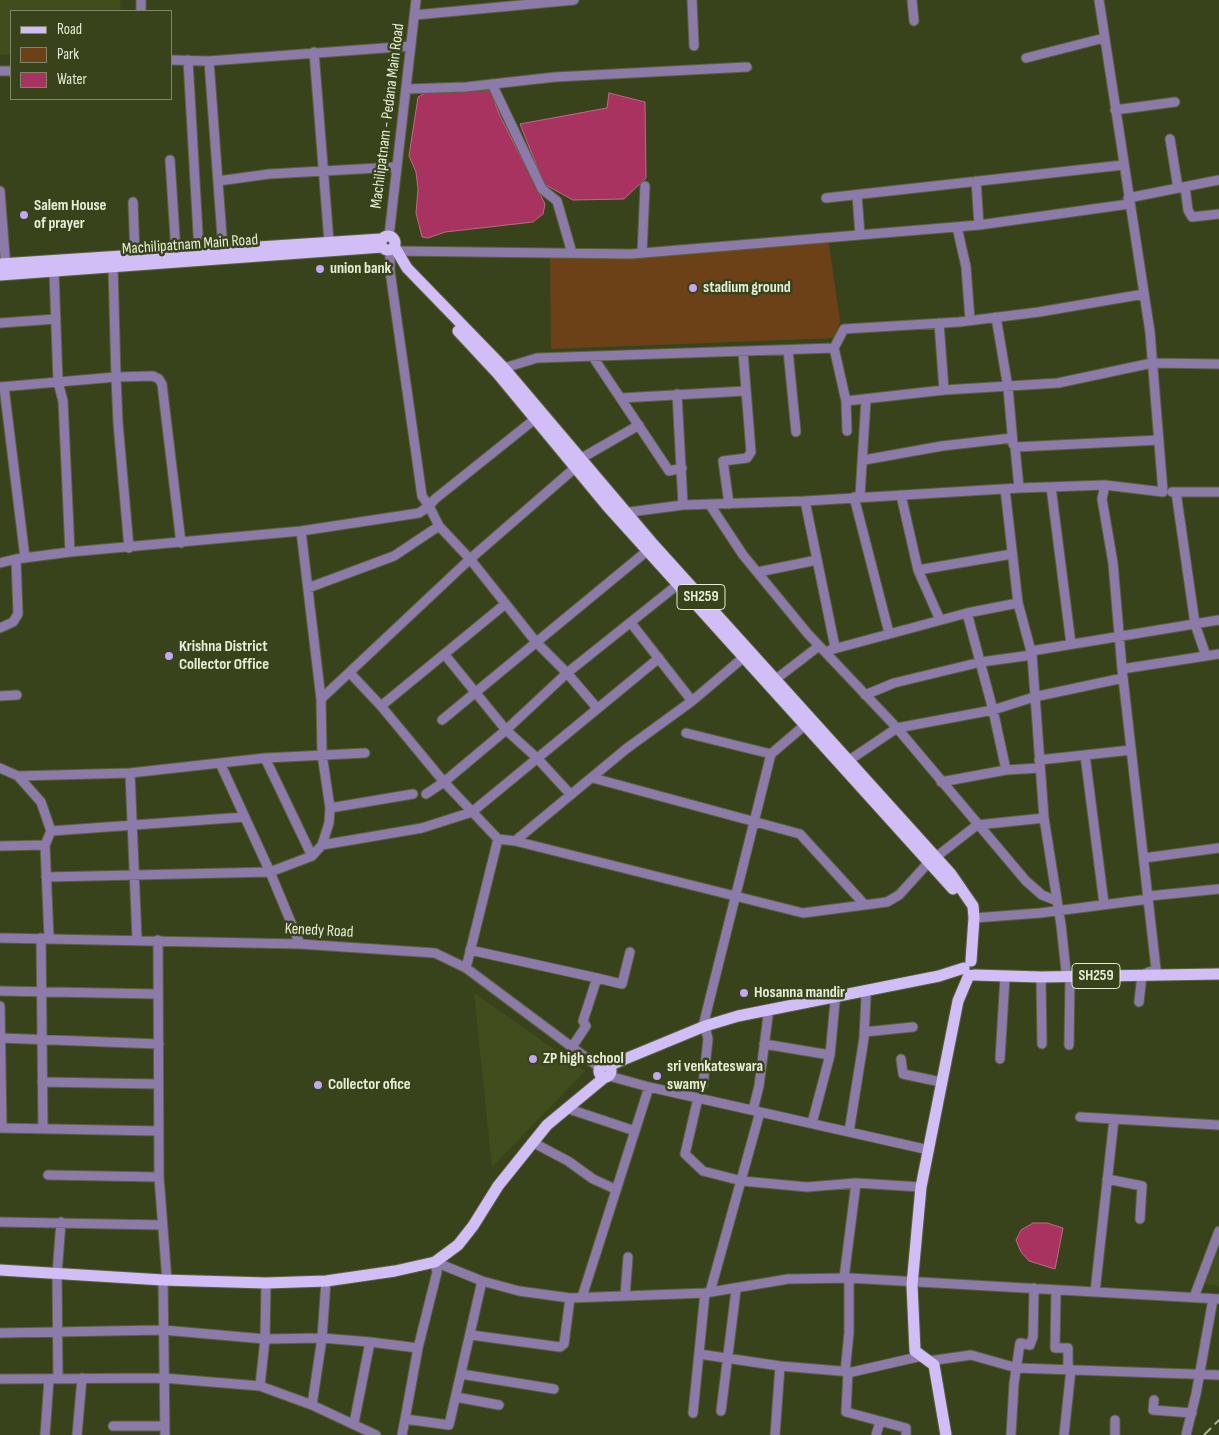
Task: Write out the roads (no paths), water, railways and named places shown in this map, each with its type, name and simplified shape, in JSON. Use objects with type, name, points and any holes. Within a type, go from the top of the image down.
[{"type":"main road","name":"Machilipatnam Main Road","points":[[3,269],[54,272],[272,251],[329,242],[389,246]]},
{"type":"main road","name":"Machilipatnam Main Road","points":[[3,269],[135,255],[199,251],[272,251],[389,246]]},
{"type":"main road","name":"SH259","points":[[389,246],[407,268],[504,368],[578,463],[744,657],[933,860],[951,874],[973,906],[974,918],[970,969]]},
{"type":"main road","name":"SH259","points":[[389,246],[402,271],[498,374],[535,419],[578,463]]},
{"type":"main road","name":"SH259","points":[[621,514],[647,550],[776,679],[933,860],[966,907],[969,915],[970,969]]},
{"type":"main road","name":"SH259","points":[[970,969],[1142,976],[1219,974]]},
{"type":"main road","name":"SH259","points":[[970,969],[1006,977],[1041,977],[1156,969],[1219,969]]},
{"type":"main road","points":[[706,1029],[942,982],[970,969]]},
{"type":"main road","points":[[0,1270],[165,1280],[266,1283],[326,1281],[395,1271],[435,1262],[458,1245],[473,1226],[498,1186],[532,1142],[607,1071],[706,1029],[768,1009],[970,969]]},
{"type":"main road","points":[[946,1435],[934,1365],[916,1351],[912,1281],[921,1187],[958,1001],[970,969]]},
{"type":"street","name":"Machilipatnam - Pedana Main Road","points":[[416,0],[396,167],[389,246],[390,271],[422,496],[430,506],[438,526]]},
{"type":"street","points":[[415,15],[574,0]]},
{"type":"street","points":[[692,0],[694,46]]},
{"type":"street","points":[[912,0],[914,21]]},
{"type":"street","points":[[1099,0],[1144,294],[1160,440],[1163,492]]},
{"type":"street","points":[[1026,58],[1104,38]]},
{"type":"street","points":[[172,60],[209,61],[411,46]]},
{"type":"street","points":[[314,52],[329,242]]},
{"type":"street","points":[[188,60],[199,251]]},
{"type":"street","points":[[209,61],[223,250]]},
{"type":"street","points":[[406,90],[555,77],[747,67]]},
{"type":"street","points":[[492,84],[542,189],[557,201],[572,254]]},
{"type":"street","points":[[1115,110],[1175,102]]},
{"type":"street","points":[[1170,139],[1181,187],[1190,215],[1200,218],[1219,214]]},
{"type":"street","points":[[170,160],[176,253]]},
{"type":"street","points":[[826,198],[1123,164]]},
{"type":"street","points":[[218,181],[269,174],[396,167]]},
{"type":"street","points":[[389,246],[572,254],[642,253],[979,225],[1129,201],[1181,187],[1219,180]]},
{"type":"street","points":[[976,181],[979,225]]},
{"type":"street","points":[[642,253],[645,186]]},
{"type":"street","points":[[0,192],[3,269]]},
{"type":"street","points":[[857,195],[860,235]]},
{"type":"street","points":[[133,202],[135,255]]},
{"type":"street","points":[[957,227],[966,267],[970,320]]},
{"type":"street","points":[[113,267],[118,423],[129,548]]},
{"type":"street","points":[[54,272],[58,382],[63,401],[70,552]]},
{"type":"street","points":[[847,430],[846,401],[834,348],[844,329],[996,317],[1144,294]]},
{"type":"street","points":[[996,317],[1008,388],[1020,488]]},
{"type":"street","points":[[0,323],[56,319]]},
{"type":"street","points":[[939,323],[944,390]]},
{"type":"street","points":[[504,368],[537,358],[834,348]]},
{"type":"street","points":[[788,350],[796,432]]},
{"type":"street","points":[[729,504],[723,462],[747,458],[751,452],[743,352]]},
{"type":"street","points":[[593,356],[669,471],[682,468]]},
{"type":"street","points":[[846,401],[944,390],[1008,388],[1058,383],[1152,363],[1219,364]]},
{"type":"street","points":[[2,626],[13,622],[18,614],[20,558],[2,387],[116,377],[153,376],[159,379],[162,384],[181,543]]},
{"type":"street","points":[[621,398],[745,391]]},
{"type":"street","points":[[677,394],[683,505]]},
{"type":"street","points":[[866,400],[864,460],[857,497],[889,633]]},
{"type":"street","points":[[0,563],[20,558],[70,552],[301,531],[418,513],[430,506],[435,499],[535,419]]},
{"type":"street","points":[[322,699],[470,559],[578,463],[639,425]]},
{"type":"street","points":[[864,460],[942,446],[1160,440]]},
{"type":"street","points":[[1105,485],[1102,499],[1113,562],[1131,750],[1156,969],[1142,976],[1139,1002]]},
{"type":"street","points":[[621,514],[683,505],[805,501],[1020,488],[1105,485],[1163,492],[1219,492]]},
{"type":"street","points":[[1051,487],[1070,644]]},
{"type":"street","points":[[1005,489],[1018,603],[1031,653],[1044,818],[1068,974],[1069,1045]]},
{"type":"street","points":[[1176,492],[1195,624],[1206,656]]},
{"type":"street","points":[[901,495],[918,570],[940,620]]},
{"type":"street","points":[[805,501],[835,647]]},
{"type":"street","points":[[710,505],[758,572],[822,649],[897,728],[977,825],[1032,886],[1042,894],[1057,901]]},
{"type":"street","points":[[308,588],[394,556],[438,526],[470,559],[536,642],[567,673],[597,708]]},
{"type":"street","points":[[46,877],[270,872],[312,856],[322,845],[329,823],[330,808],[322,754],[322,699],[301,531]]},
{"type":"street","points":[[442,720],[647,550]]},
{"type":"street","points":[[918,570],[1012,554]]},
{"type":"street","points":[[758,572],[817,560]]},
{"type":"street","points":[[426,794],[444,782],[506,730],[567,673],[681,582]]},
{"type":"street","points":[[776,679],[822,649],[967,613],[1018,603]]},
{"type":"street","points":[[381,706],[504,604]]},
{"type":"street","points":[[967,613],[993,710],[1006,770]]},
{"type":"street","points":[[865,695],[894,683],[981,662],[1120,635],[1219,620]]},
{"type":"street","points":[[631,623],[692,701]]},
{"type":"street","points":[[445,654],[506,730],[537,758],[571,795]]},
{"type":"street","points":[[848,761],[897,728],[993,710],[1034,697],[1123,674],[1219,654]]},
{"type":"street","points":[[515,842],[626,750],[692,701],[744,657]]},
{"type":"street","points":[[322,845],[422,828],[472,812],[659,658]]},
{"type":"street","points":[[350,673],[381,706],[444,782],[498,839],[803,913],[887,902],[899,895],[933,860],[977,825],[1044,818]]},
{"type":"street","points":[[0,696],[17,695]]},
{"type":"street","points":[[702,1085],[706,1029],[735,895],[771,754],[805,724]]},
{"type":"street","points":[[686,734],[771,754]]},
{"type":"street","points":[[941,782],[1085,755],[1131,750]]},
{"type":"street","points":[[18,776],[130,774],[220,762],[322,754],[365,753]]},
{"type":"street","points":[[1085,755],[1104,904]]},
{"type":"street","points":[[265,758],[312,856]]},
{"type":"street","points":[[220,762],[270,872],[300,944]]},
{"type":"street","points":[[0,768],[18,776],[41,802],[51,831],[45,845],[45,938],[40,993],[43,1129]]},
{"type":"street","points":[[130,774],[134,823],[133,876],[137,939]]},
{"type":"street","points":[[593,778],[800,834],[865,905]]},
{"type":"street","points":[[330,808],[413,794]]},
{"type":"street","points":[[51,831],[134,823],[245,817]]},
{"type":"street","points":[[466,968],[498,839]]},
{"type":"street","points":[[0,846],[45,845]]},
{"type":"street","points":[[1144,858],[1219,848]]},
{"type":"street","points":[[974,918],[1059,911],[1149,897],[1219,889]]},
{"type":"street","name":"Kenedy Road","points":[[0,938],[137,939],[300,944],[435,953],[466,968],[607,1071]]},
{"type":"street","points":[[113,1426],[165,1430],[163,1378],[165,1280],[159,1177],[157,1084],[159,1044],[157,994],[158,940]]},
{"type":"street","points":[[470,950],[622,984],[630,952]]},
{"type":"street","points":[[1000,1059],[1006,977]]},
{"type":"street","points":[[1041,977],[1042,1044]]},
{"type":"street","points":[[572,1047],[586,1026],[583,1021],[597,978]]},
{"type":"street","points":[[0,991],[157,994]]},
{"type":"street","points":[[849,1132],[864,1032],[866,997]]},
{"type":"street","points":[[812,1123],[830,1055],[834,1002]]},
{"type":"street","points":[[0,1006],[1,1128],[159,1131]]},
{"type":"street","points":[[694,1413],[699,1354],[708,1293],[742,1181],[756,1111],[768,1016]]},
{"type":"street","points":[[864,1032],[913,1027]]},
{"type":"street","points":[[0,1038],[159,1044]]},
{"type":"street","points":[[764,1044],[830,1055]]},
{"type":"street","points":[[901,1059],[903,1074],[914,1079],[941,1082]]},
{"type":"street","points":[[607,1071],[649,1087],[929,1150]]},
{"type":"street","points":[[42,1082],[157,1084]]},
{"type":"street","points":[[582,1297],[649,1087]]},
{"type":"street","points":[[698,1098],[685,1154],[703,1171],[742,1181],[807,1187],[856,1183],[921,1187]]},
{"type":"street","points":[[566,1108],[635,1131]]},
{"type":"street","points":[[1080,1117],[1219,1125]]},
{"type":"street","points":[[1095,1292],[1114,1119]]},
{"type":"street","points":[[532,1142],[558,1154],[597,1182],[615,1189]]},
{"type":"street","points":[[48,1175],[159,1177]]},
{"type":"street","points":[[1107,1179],[1142,1186],[1140,1220]]},
{"type":"street","points":[[856,1183],[846,1278],[849,1333],[846,1372],[846,1412],[906,1428],[906,1435]]},
{"type":"street","points":[[0,1222],[162,1225]]},
{"type":"street","points":[[45,1435],[54,1379],[58,1332],[58,1274],[61,1222]]},
{"type":"street","points":[[1194,1297],[1219,1231]]},
{"type":"street","points":[[625,1296],[628,1257]]},
{"type":"street","points":[[435,1262],[482,1281],[519,1292],[570,1298],[708,1293],[736,1290],[788,1279],[846,1278],[1216,1299],[1186,1435]]},
{"type":"street","points":[[402,1435],[418,1348],[438,1272],[435,1262]]},
{"type":"street","points":[[312,1405],[322,1338],[326,1281]]},
{"type":"street","points":[[405,1419],[449,1426],[482,1281]]},
{"type":"street","points":[[260,1386],[265,1339],[266,1283]]},
{"type":"street","points":[[1011,1435],[1020,1343],[1030,1345],[1033,1337],[1034,1288]]},
{"type":"street","points":[[721,1411],[736,1290]]},
{"type":"street","points":[[1056,1290],[1055,1348],[1068,1348],[1070,1369],[1064,1435]]},
{"type":"street","points":[[470,1335],[560,1347],[564,1344],[570,1298]]},
{"type":"street","points":[[0,1333],[164,1330],[265,1339],[322,1338],[418,1348]]},
{"type":"street","points":[[354,1423],[370,1342]]},
{"type":"street","points":[[699,1354],[780,1366],[846,1372],[925,1358],[971,1355],[1017,1368],[1219,1375]]},
{"type":"street","points":[[775,1435],[780,1366]]},
{"type":"street","points":[[461,1374],[554,1389]]},
{"type":"street","points":[[77,1435],[82,1378]]},
{"type":"street","points":[[0,1379],[163,1378],[260,1386],[312,1405],[354,1423],[376,1435]]},
{"type":"street","points":[[456,1398],[499,1405]]},
{"type":"street","points":[[1154,1400],[1153,1410],[1192,1413]]},
{"type":"street","points":[[1115,1420],[1115,1435]]},
{"type":"street","points":[[876,1435],[880,1422]]},
{"type":"water","points":[[490,90],[500,116],[545,204],[543,214],[533,222],[445,232],[428,238],[422,237],[416,213],[418,189],[416,172],[409,156],[418,97],[429,91]]},
{"type":"water","points":[[609,93],[645,102],[646,178],[624,199],[573,200],[544,184],[520,124],[607,108]]},
{"type":"water","points":[[1033,1223],[1047,1223],[1063,1228],[1055,1269],[1029,1261],[1021,1252],[1016,1240],[1021,1230]]},
{"type":"railway","points":[[1204,1435],[1219,1420]]},
{"type":"place","name":"Salem House of prayer","points":[[24,215]]},
{"type":"place","name":"union bank","points":[[320,269]]},
{"type":"place","name":"stadium ground","points":[[693,288]]},
{"type":"place","name":"Krishna District Collector Office","points":[[169,656]]},
{"type":"place","name":"Hosanna mandir","points":[[744,993]]},
{"type":"place","name":"ZP high school","points":[[533,1059]]},
{"type":"place","name":"sri venkateswara swamy","points":[[657,1076]]},
{"type":"place","name":"Collector ofice","points":[[318,1085]]}]
